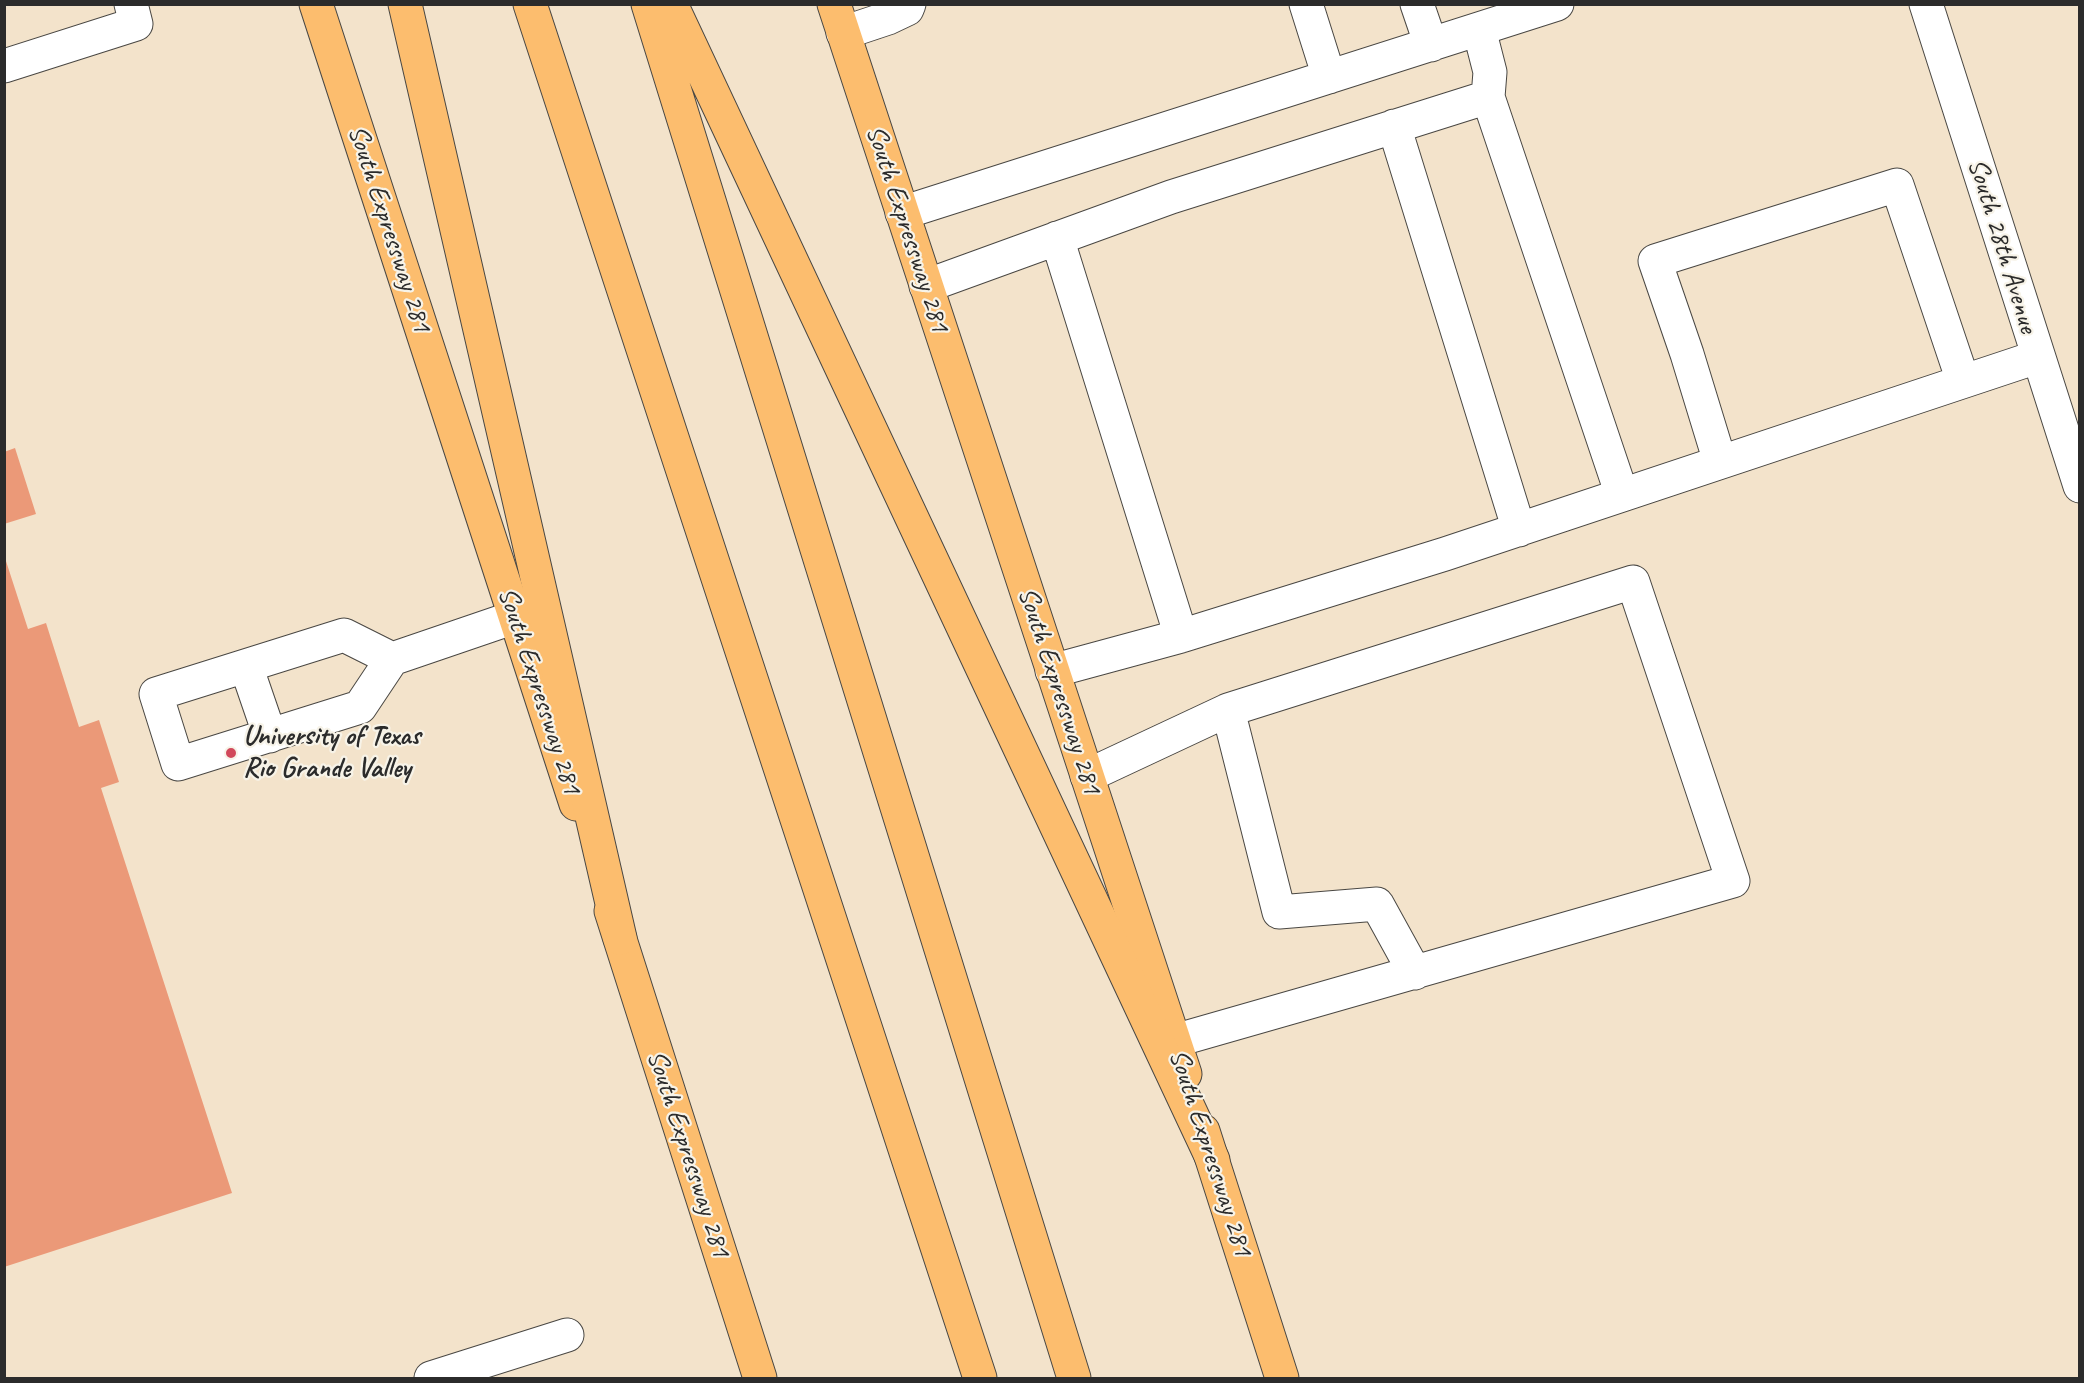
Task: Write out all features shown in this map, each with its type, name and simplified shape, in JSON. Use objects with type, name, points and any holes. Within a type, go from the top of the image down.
[{"type":"main road","name":"South Expressway 281","points":[[316,4],[620,938],[760,1378]]},
{"type":"main road","points":[[405,4],[620,938]]},
{"type":"main road","points":[[530,4],[980,1378]]},
{"type":"main road","points":[[648,4],[1074,1378]]},
{"type":"main road","points":[[671,4],[1213,1160]]},
{"type":"main road","name":"South Expressway 281","points":[[838,19],[1213,1160],[1282,1378]]},
{"type":"street","points":[[4,66],[136,24],[131,4]]},
{"type":"street","points":[[838,19],[888,18],[907,9],[909,4]]},
{"type":"street","points":[[1306,4],[1329,76]]},
{"type":"street","points":[[1417,4],[1431,45]]},
{"type":"street","points":[[902,213],[1557,4]]},
{"type":"street","name":"South 28th Avenue","points":[[1926,4],[2079,486]]},
{"type":"street","points":[[1479,29],[1490,72],[1488,97],[1622,495]]},
{"type":"street","points":[[926,286],[1171,196],[1488,97]]},
{"type":"street","points":[[1394,126],[1519,530]]},
{"type":"street","points":[[1720,462],[1655,261],[1897,185],[1963,381]]},
{"type":"street","points":[[1057,238],[1181,636]]},
{"type":"street","points":[[1052,671],[1181,636],[1519,530],[2037,357]]},
{"type":"street","points":[[1087,776],[1228,710],[1633,582],[1733,881],[1174,1041]]},
{"type":"street","points":[[392,659],[344,635],[156,694],[178,765],[360,707],[392,659],[515,617]]},
{"type":"street","points":[[246,666],[270,736]]},
{"type":"street","points":[[1228,710],[1279,912],[1377,904],[1415,973]]},
{"type":"street","points":[[431,1378],[567,1335]]},
{"type":"building","points":[[15,448],[36,514],[4,524],[4,452]]},
{"type":"building","points":[[5,558],[28,629],[46,623],[79,727],[99,720],[119,782],[101,788],[232,1193],[4,1267]]},
{"type":"place","name":"University of Texas Rio Grande Valley","points":[[231,753]]}]
